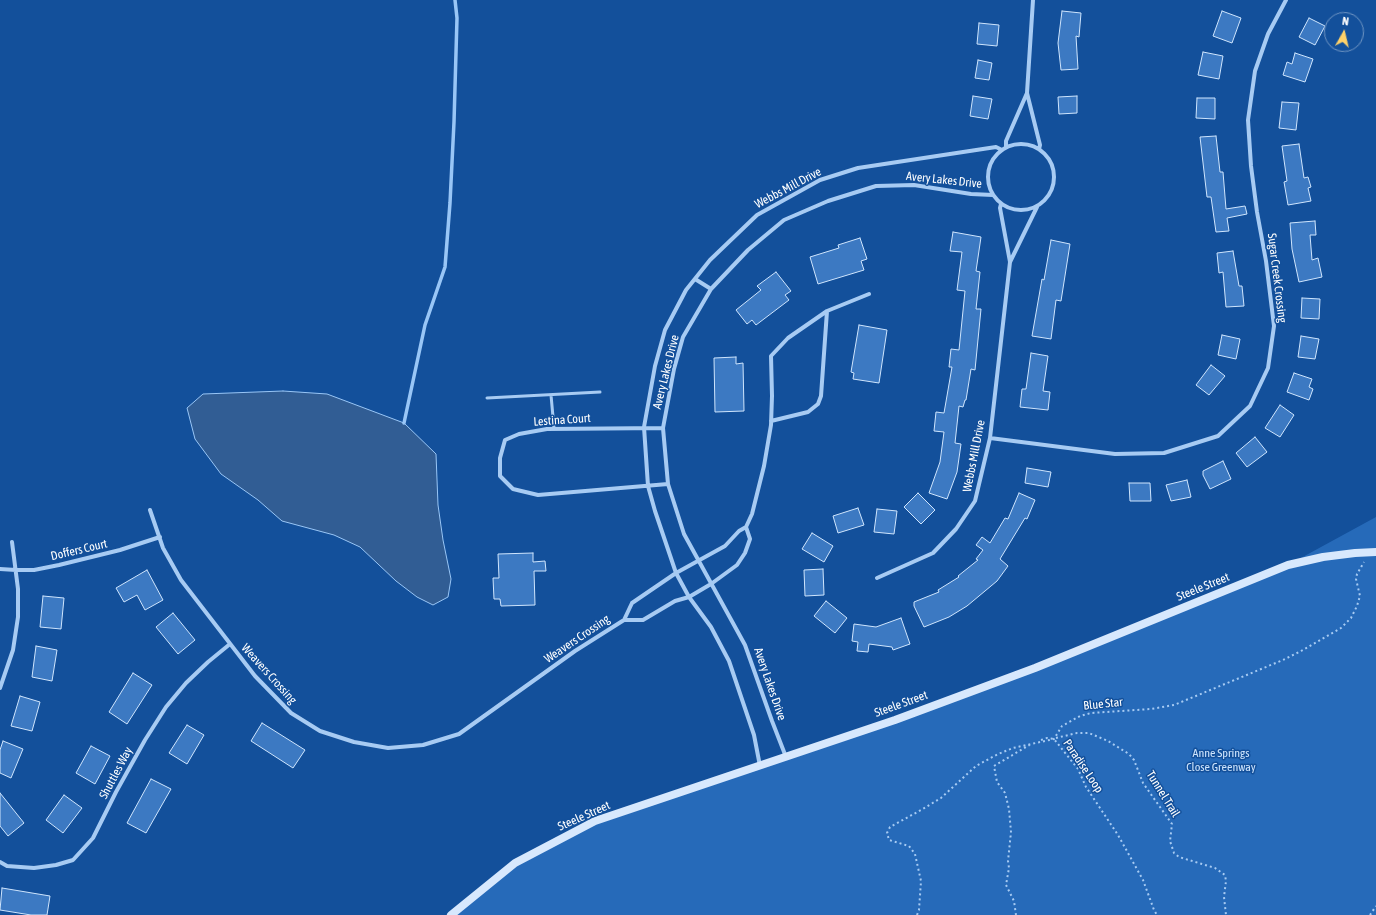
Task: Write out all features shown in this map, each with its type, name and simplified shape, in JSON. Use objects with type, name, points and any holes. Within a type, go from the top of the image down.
[{"type":"street","points":[[1033,0],[1027,93],[1040,146],[1039,149]]},
{"type":"street","name":"Sugar Creek Crossing","points":[[990,438],[1115,454],[1164,453],[1218,436],[1250,406],[1268,368],[1274,326],[1266,261],[1251,166],[1248,120],[1254,71],[1268,34],[1286,0]]},
{"type":"street","points":[[1004,149],[1027,93]]},
{"type":"street","points":[[1019,144],[1031,145],[1039,149],[1049,159],[1054,170],[1052,191],[1046,200],[1037,207],[1017,211],[1006,208],[993,195],[988,183],[988,172],[991,162],[998,152],[1019,144]]},
{"type":"street","name":"Webbs Mill Drive","points":[[644,427],[655,366],[664,330],[686,290],[710,260],[757,215],[820,180],[858,168],[996,147],[1004,149]]},
{"type":"street","name":"Avery Lakes Drive","points":[[786,757],[745,645],[684,534],[668,484],[663,428],[674,369],[683,337],[711,289],[748,250],[784,220],[828,200],[876,186],[914,184],[971,194],[993,195]]},
{"type":"street","name":"Webbs Mill Drive","points":[[877,578],[933,553],[956,530],[975,501],[990,438],[1010,262],[1000,208],[1001,204]]},
{"type":"street","name":"Webbs Mill Drive","points":[[1010,262],[1037,207]]},
{"type":"street","points":[[695,279],[711,289]]},
{"type":"street","points":[[746,527],[752,514],[764,466],[771,421],[771,356],[788,338],[826,312],[869,294]]},
{"type":"street","points":[[771,421],[808,412],[818,404],[821,396],[826,312]]},
{"type":"street","points":[[644,427],[648,486],[676,573],[689,597],[711,627],[730,661],[754,735],[760,766]]},
{"type":"street","name":"Lestina Court","points":[[648,486],[538,495],[513,489],[500,476],[500,458],[505,440],[519,434],[554,428],[663,428]]},
{"type":"street","points":[[648,486],[668,484]]},
{"type":"street","name":"Weavers Crossing","points":[[150,510],[163,548],[181,580],[255,676],[291,713],[320,731],[354,742],[388,748],[423,746],[459,734],[575,651],[624,620],[643,620],[675,601],[689,597],[711,584],[737,565],[745,553],[750,539],[746,527],[739,531],[725,546],[676,573],[632,603],[624,620]]},
{"type":"street","name":"Doffers Court","points":[[0,569],[34,570],[120,550],[160,537]]},
{"type":"street","points":[[0,688],[13,650],[18,617],[18,589],[12,542]]},
{"type":"street","name":"Steele Street","points":[[451,915],[515,863],[595,821],[895,720],[1035,668],[1288,565],[1323,557],[1376,552]]},
{"type":"street","name":"Shuttles Way","points":[[0,862],[6,866],[34,868],[56,865],[73,860],[93,838],[116,792],[166,708],[186,683],[230,644]]},
{"type":"lane","points":[[487,398],[600,392]]},
{"type":"lane","points":[[551,395],[554,428]]},
{"type":"path","name":"Blue Star","points":[[1054,739],[1062,726],[1080,716],[1091,713],[1151,709],[1174,705],[1283,660],[1308,647],[1340,628],[1351,618],[1358,606],[1360,596],[1356,579],[1358,570],[1366,559]]},
{"type":"path","name":"Tunnel Trail","points":[[1054,739],[1077,732],[1089,733],[1098,736],[1129,754],[1134,760],[1143,783],[1170,820],[1172,827],[1170,841],[1174,853],[1184,859],[1215,868],[1225,875],[1226,881],[1224,897],[1226,915]]},
{"type":"path","points":[[917,915],[920,902],[921,880],[915,854],[909,846],[888,840],[888,829],[895,823],[941,798],[976,766],[998,754],[1013,748],[1054,739]]},
{"type":"path","name":"Paradise Loop","points":[[1054,739],[1078,769],[1086,787],[1118,835],[1143,880],[1157,915]]},
{"type":"path","points":[[1016,915],[1014,901],[1006,885],[1009,868],[1008,861],[1011,832],[1009,809],[1005,793],[997,782],[994,766],[1036,742]]},
{"type":"path","points":[[1370,915],[1376,906]]},
{"type":"green space","name":"Anne Springs Close Greenway","points":[[1376,517],[1376,915],[451,915],[515,863],[595,821],[895,720],[1288,565]]},
{"type":"shaded area","points":[[283,391],[327,394],[404,423],[436,454],[438,505],[451,579],[448,597],[433,605],[417,597],[396,581],[360,547],[334,535],[282,521],[258,500],[221,474],[195,439],[187,408],[203,394]]},
{"type":"building","points":[[1062,11],[1081,13],[1079,37],[1076,36],[1078,69],[1061,70],[1058,43]]},
{"type":"building","points":[[1222,11],[1241,18],[1232,43],[1213,36]]},
{"type":"building","points":[[1309,18],[1324,26],[1315,45],[1299,37]]},
{"type":"building","points":[[979,23],[999,25],[997,46],[977,44]]},
{"type":"building","points":[[1203,52],[1223,56],[1219,79],[1198,75]]},
{"type":"building","points":[[1295,53],[1313,59],[1305,82],[1283,75],[1287,62],[1292,64]]},
{"type":"building","points":[[978,60],[992,63],[989,80],[975,78]]},
{"type":"building","points":[[973,96],[992,99],[988,119],[970,116]]},
{"type":"building","points":[[1077,96],[1077,113],[1059,114],[1058,97]]},
{"type":"building","points":[[1197,98],[1215,98],[1215,119],[1196,118]]},
{"type":"building","points":[[1282,102],[1299,103],[1296,130],[1279,128]]},
{"type":"building","points":[[1216,136],[1220,172],[1223,172],[1226,209],[1245,206],[1247,214],[1227,218],[1229,231],[1216,232],[1211,197],[1207,197],[1200,137]]},
{"type":"building","points":[[1299,144],[1304,178],[1308,177],[1311,187],[1308,188],[1311,201],[1288,205],[1284,182],[1287,181],[1282,146]]},
{"type":"building","points":[[1315,221],[1316,235],[1310,235],[1312,260],[1318,258],[1322,277],[1299,282],[1292,249],[1290,223]]},
{"type":"building","points":[[953,232],[981,237],[976,271],[980,272],[976,309],[981,309],[975,370],[971,369],[966,400],[963,407],[959,406],[955,443],[961,444],[957,472],[947,499],[929,493],[940,462],[944,432],[934,431],[936,412],[944,413],[952,367],[949,367],[951,349],[959,350],[965,291],[957,290],[962,252],[950,251]]},
{"type":"building","points":[[860,238],[867,259],[861,261],[864,270],[818,284],[810,257],[839,248],[838,245]]},
{"type":"building","points":[[1051,240],[1070,244],[1061,301],[1056,300],[1051,339],[1032,336],[1042,279],[1044,280]]},
{"type":"building","points":[[1233,251],[1239,286],[1242,286],[1244,306],[1226,307],[1223,272],[1219,273],[1217,253]]},
{"type":"building","points":[[776,272],[791,291],[785,295],[789,300],[756,325],[752,320],[747,324],[736,310],[761,290],[757,286]]},
{"type":"building","points":[[1302,298],[1320,299],[1319,319],[1301,318]]},
{"type":"building","points":[[859,325],[887,330],[879,383],[853,379],[854,373],[851,372]]},
{"type":"building","points":[[1222,335],[1240,339],[1236,359],[1218,355]]},
{"type":"building","points":[[1301,336],[1319,339],[1315,359],[1298,357]]},
{"type":"building","points":[[1031,353],[1048,356],[1043,391],[1050,392],[1048,410],[1020,407],[1022,389],[1026,389]]},
{"type":"building","points":[[736,357],[736,364],[743,363],[744,411],[715,412],[714,358]]},
{"type":"building","points":[[1211,365],[1225,376],[1209,395],[1196,385]]},
{"type":"building","points":[[1294,373],[1312,379],[1309,387],[1313,389],[1309,400],[1287,392]]},
{"type":"building","points":[[1280,405],[1294,415],[1280,437],[1265,428]]},
{"type":"building","points":[[1255,437],[1267,452],[1247,467],[1236,453]]},
{"type":"building","points":[[1223,461],[1231,479],[1210,489],[1203,475],[1203,471]]},
{"type":"building","points":[[1027,468],[1051,472],[1048,487],[1025,483]]},
{"type":"building","points":[[1187,480],[1191,497],[1171,501],[1166,485]]},
{"type":"building","points":[[1129,483],[1150,483],[1151,501],[1130,501]]},
{"type":"building","points":[[918,493],[935,510],[921,524],[904,507]]},
{"type":"building","points":[[1019,493],[1035,500],[1027,519],[1025,518],[1000,559],[1008,566],[997,581],[967,606],[949,617],[924,627],[914,606],[914,602],[939,592],[938,590],[959,577],[958,576],[978,560],[976,559],[983,550],[976,545],[982,537],[990,543],[1005,518],[1008,519]]},
{"type":"building","points":[[858,508],[864,525],[838,533],[833,516]]},
{"type":"building","points":[[877,509],[897,511],[894,534],[874,532]]},
{"type":"building","points":[[812,533],[833,546],[824,562],[802,549]]},
{"type":"building","points":[[533,553],[533,562],[545,561],[546,571],[534,571],[535,605],[501,606],[500,599],[494,599],[493,578],[499,578],[498,554]]},
{"type":"building","points":[[823,569],[824,595],[805,596],[804,570]]},
{"type":"building","points":[[147,570],[163,600],[145,610],[137,595],[124,602],[116,588]]},
{"type":"building","points":[[43,596],[64,598],[61,629],[40,627]]},
{"type":"building","points":[[826,601],[847,618],[835,633],[814,616]]},
{"type":"building","points":[[173,613],[195,640],[178,654],[156,627]]},
{"type":"building","points":[[901,618],[910,644],[893,650],[892,647],[869,644],[868,652],[857,651],[858,642],[852,641],[854,624],[876,627]]},
{"type":"building","points":[[36,646],[57,650],[52,681],[32,677]]},
{"type":"building","points":[[133,673],[152,685],[127,724],[109,712]]},
{"type":"building","points":[[20,696],[40,702],[32,731],[11,726]]},
{"type":"building","points":[[262,723],[305,750],[293,768],[251,741]]},
{"type":"building","points":[[187,725],[204,735],[187,764],[169,753]]},
{"type":"building","points":[[3,741],[23,749],[11,778],[0,773],[0,750]]},
{"type":"building","points":[[91,746],[110,756],[95,784],[76,773]]},
{"type":"building","points":[[151,779],[171,789],[146,833],[127,823]]},
{"type":"building","points":[[0,793],[24,823],[8,836],[0,826]]},
{"type":"building","points":[[64,795],[82,808],[63,833],[46,820]]},
{"type":"building","points":[[2,888],[50,896],[47,915],[31,915],[0,910]]},
{"type":"waterway","points":[[404,423],[425,325],[445,267],[454,122],[457,18],[455,0]]}]
